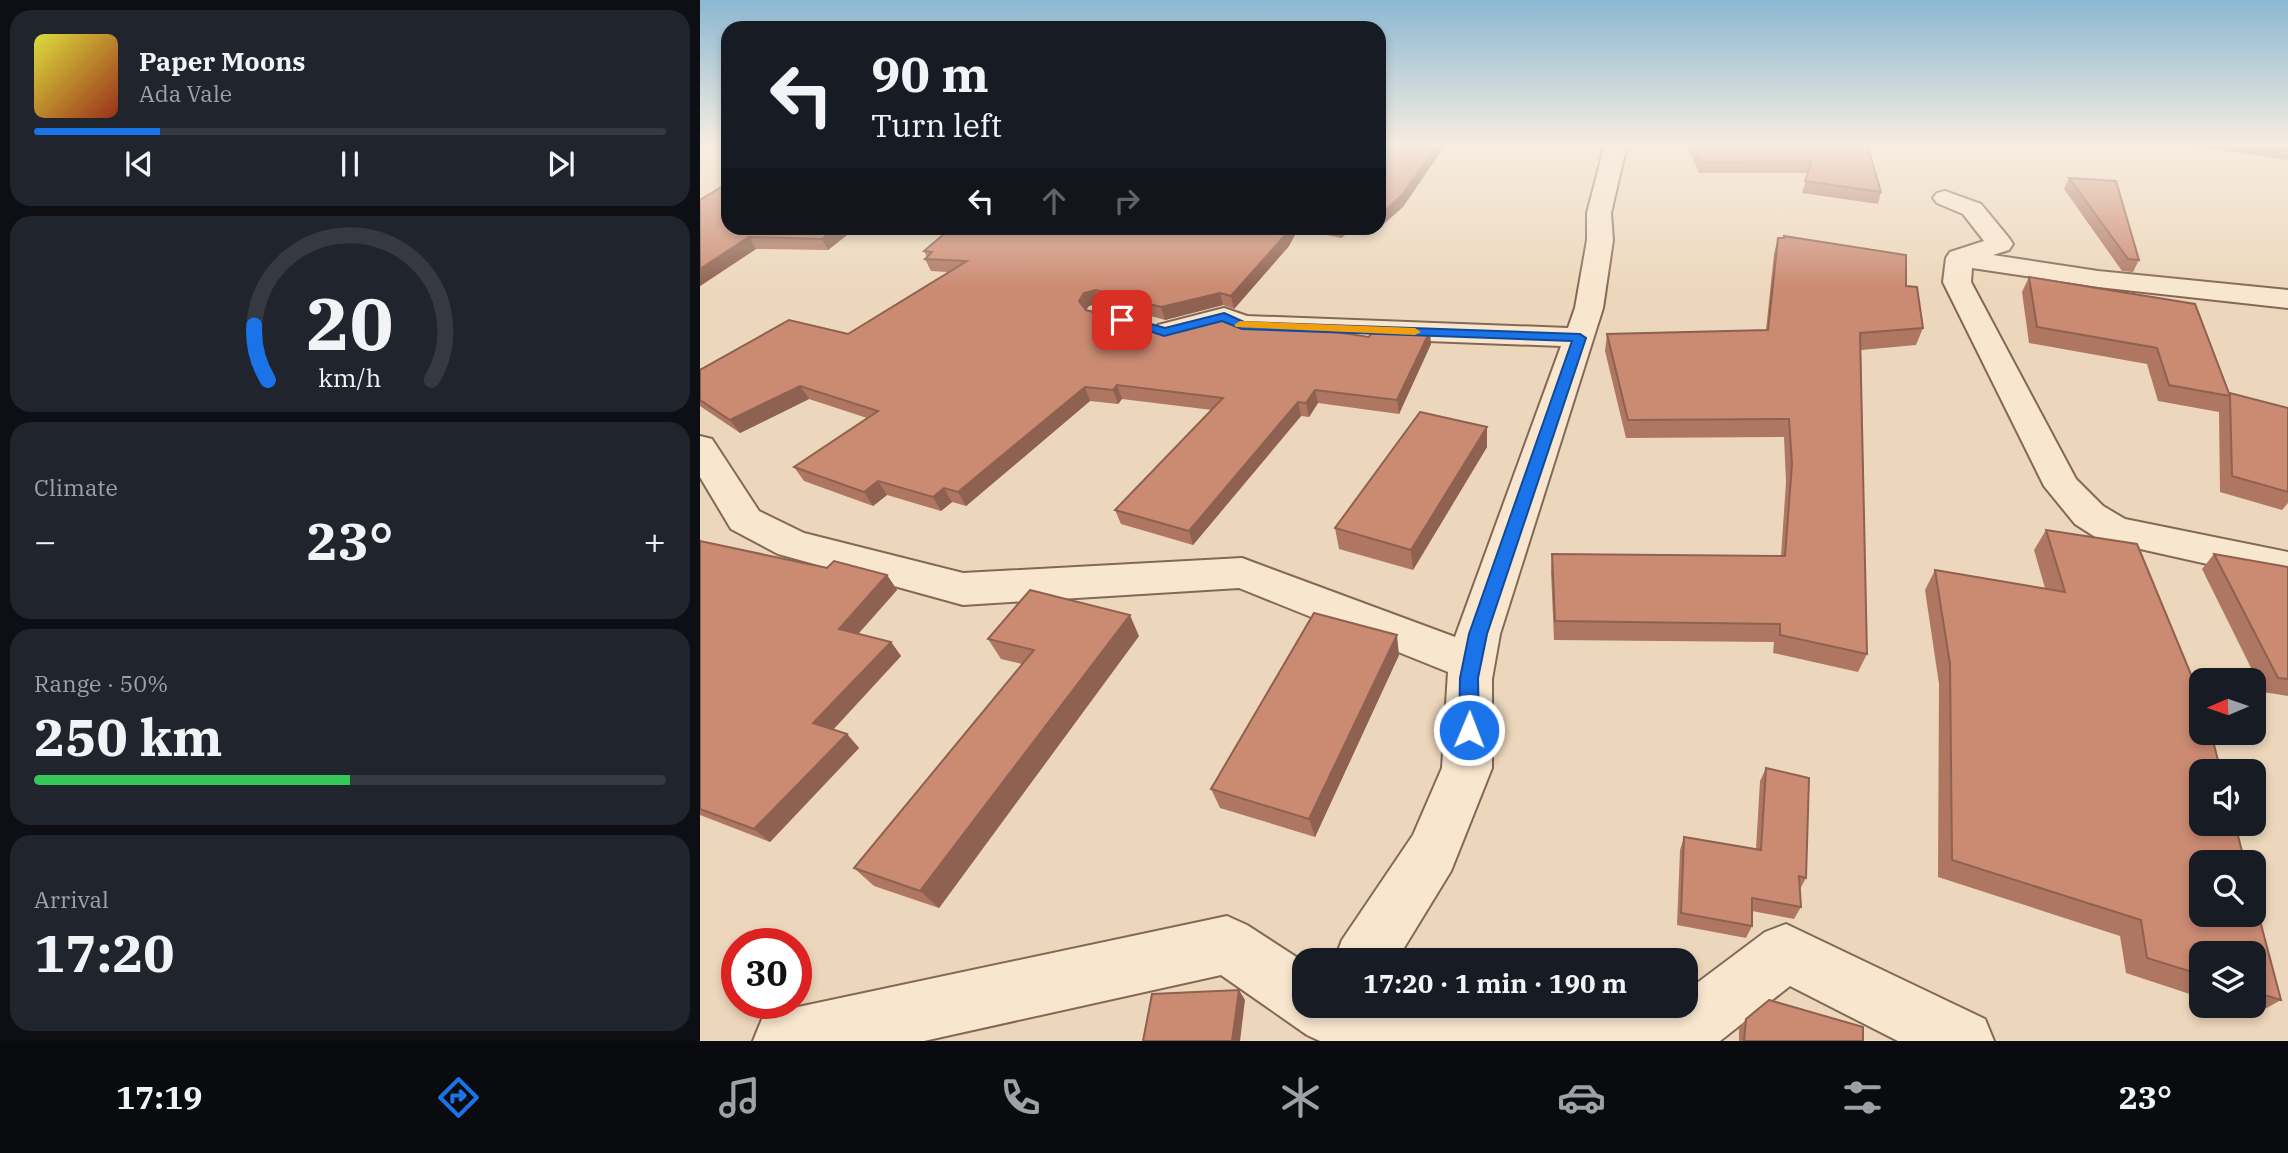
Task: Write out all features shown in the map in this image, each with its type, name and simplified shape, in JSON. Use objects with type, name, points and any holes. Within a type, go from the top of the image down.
[{"type":"street","points":[[1371,948],[1432,853],[1467,768],[1469,678],[1478,634],[1589,308],[1600,240],[1599,213],[1604,193]]},
{"type":"street","points":[[1945,198],[1972,209],[2000,244],[1959,258]]},
{"type":"street","points":[[1959,258],[2098,279],[2288,299]]},
{"type":"street","points":[[1959,258],[1957,282],[1984,339],[2008,377],[2028,423],[2062,485],[2089,515],[2114,530],[2288,566]]},
{"type":"street","points":[[1139,325],[1164,332],[1224,317],[1242,325],[1580,338]]},
{"type":"street","points":[[700,447],[745,520],[792,544],[962,589],[1242,573],[1473,663]]},
{"type":"street","points":[[784,1041],[1227,945],[1292,992]]},
{"type":"street","points":[[1508,1018],[1694,1023],[1786,953],[1963,1041]]},
{"type":"building","points":[[712,193],[721,193],[721,235],[827,235],[822,239],[749,237],[700,269],[700,200]]},
{"type":"building","points":[[1386,193],[1404,193],[1386,210]]},
{"type":"building","points":[[2080,193],[2119,193],[2139,260],[2128,259]]},
{"type":"building","points":[[943,235],[1285,235],[1231,296],[1220,293],[1161,307],[1096,290],[1084,293],[1079,301],[1086,310],[1159,330],[1218,317],[1239,324],[1288,325],[1369,337],[1374,328],[1430,331],[1397,400],[1315,390],[1306,403],[1298,402],[1189,531],[1115,510],[1223,398],[1117,385],[1113,390],[1085,387],[958,492],[944,488],[933,497],[878,481],[864,492],[794,467],[878,411],[800,386],[730,420],[700,400],[700,370],[789,320],[848,334],[967,261],[925,259],[932,252],[924,251]]},
{"type":"building","points":[[1784,236],[1906,255],[1906,286],[1917,287],[1923,328],[1860,333],[1867,654],[1780,635],[1780,624],[1555,621],[1552,554],[1785,556],[1792,464],[1789,419],[1628,420],[1607,334],[1768,330],[1778,238]]},
{"type":"building","points":[[2029,277],[2195,304],[2230,396],[2169,385],[2157,348],[2037,327]]},
{"type":"building","points":[[2230,393],[2288,408],[2288,492],[2232,476]]},
{"type":"building","points":[[1420,412],[1487,427],[1411,550],[1335,528]]},
{"type":"building","points":[[2046,530],[2137,544],[2189,670],[2189,746],[2214,746],[2218,759],[2189,759],[2189,836],[2238,836],[2242,850],[2189,850],[2189,927],[2262,927],[2265,941],[2189,941],[2189,971],[2147,958],[2141,920],[1952,860],[1950,664],[1935,570],[2065,592]]},
{"type":"building","points":[[700,541],[827,568],[834,561],[887,575],[839,629],[891,642],[813,723],[847,734],[754,829],[700,809]]},
{"type":"building","points":[[2214,554],[2288,567],[2288,679],[2278,678]]},
{"type":"building","points":[[1030,590],[1130,615],[920,891],[854,868],[1034,650],[988,639]]},
{"type":"building","points":[[1314,613],[1397,635],[1309,819],[1211,789]]},
{"type":"building","points":[[1766,768],[1809,778],[1806,878],[1799,876],[1801,907],[1752,898],[1752,926],[1681,913],[1684,837],[1761,850]]},
{"type":"building","points":[[2266,943],[2281,1000],[2266,996]]},
{"type":"building","points":[[1239,990],[1232,1041],[1143,1041],[1152,994]]},
{"type":"building","points":[[1769,1000],[1863,1027],[1863,1041],[1744,1041],[1746,1019]]},
{"type":"slow traffic","points":[[1240,325],[1415,332]]},
{"type":"route","points":[[1122,320],[1164,332],[1224,317],[1242,325],[1580,338],[1478,634],[1469,678],[1469,730]]}]
